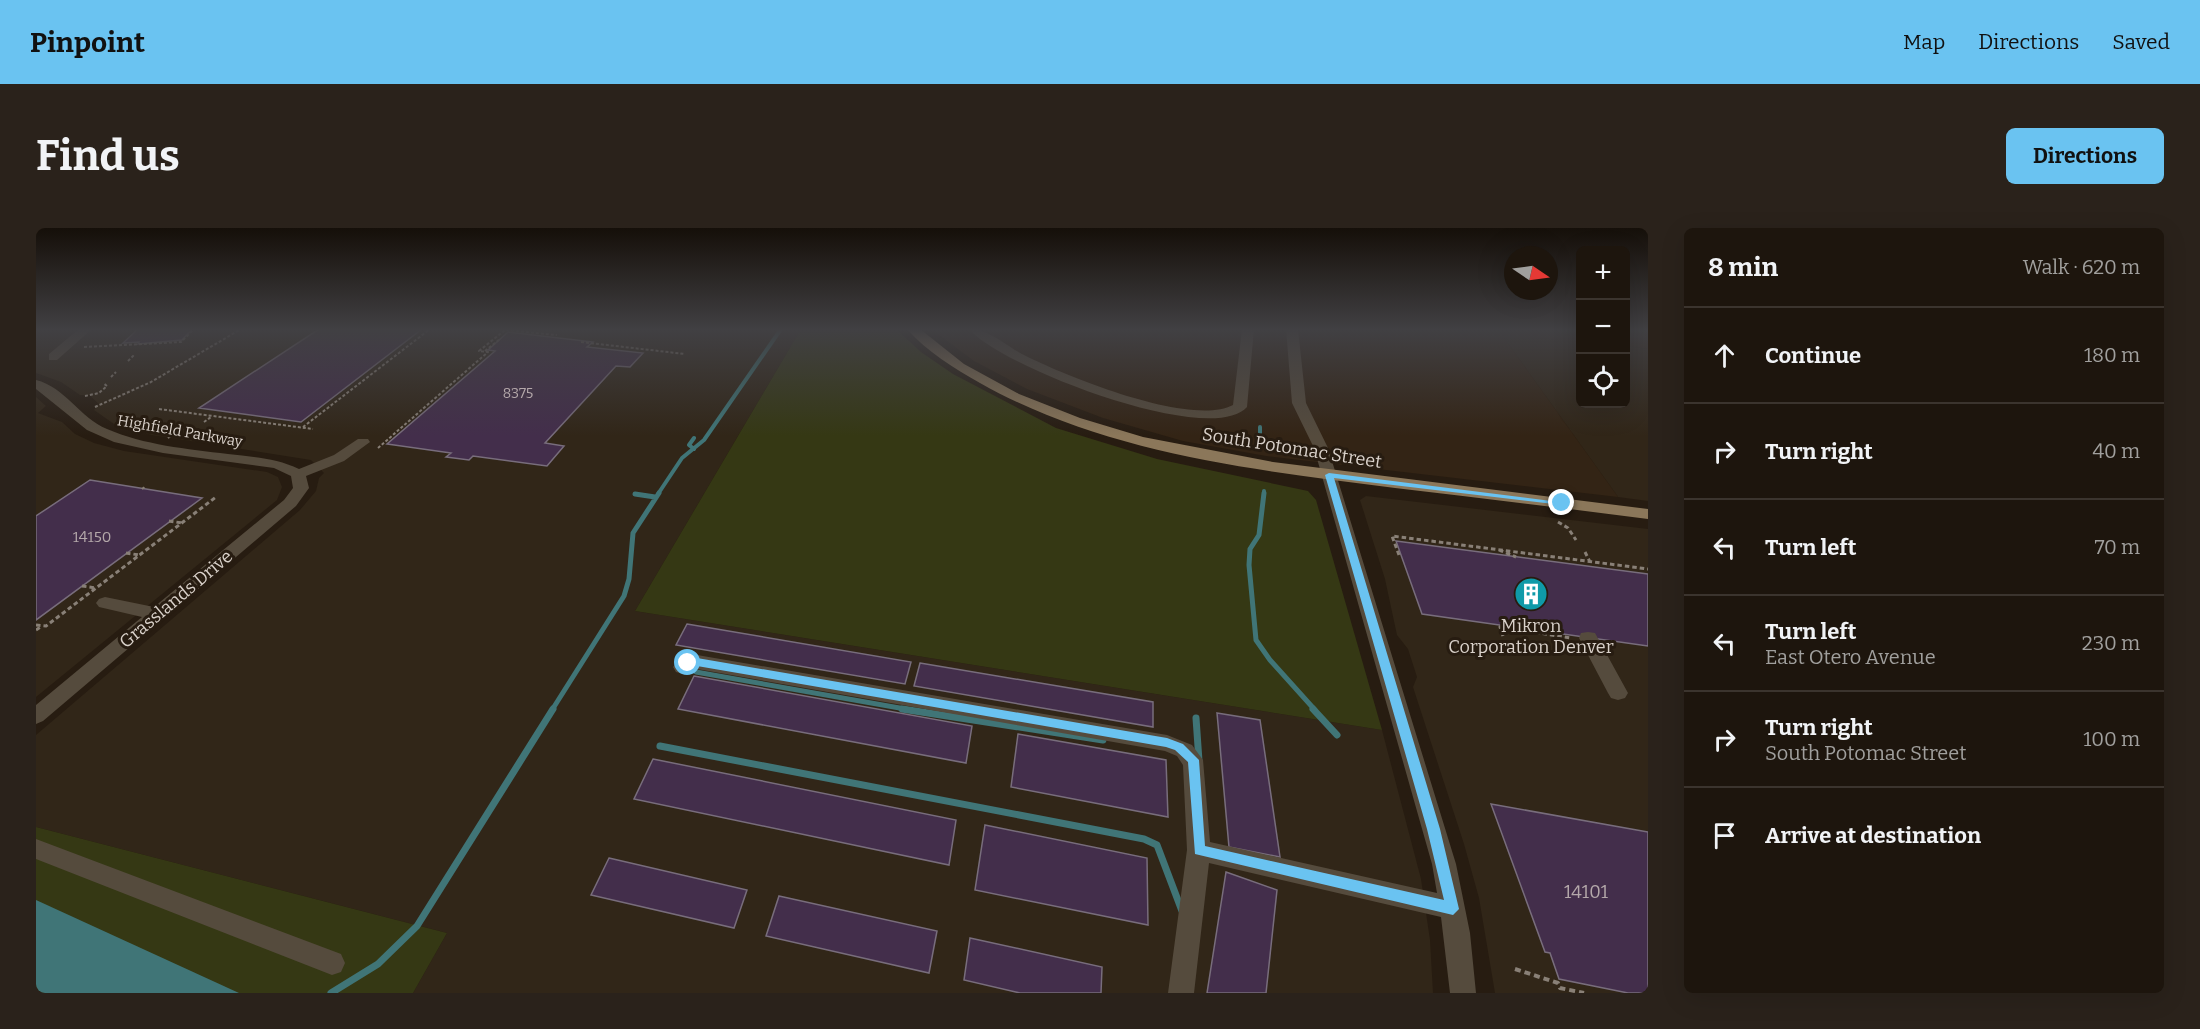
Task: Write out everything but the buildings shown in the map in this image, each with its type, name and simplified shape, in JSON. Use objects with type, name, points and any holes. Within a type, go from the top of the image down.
[{"type":"main road","name":"South Potomac Street","points":[[960,365],[1015,395],[1105,430],[1206,456],[1329,475],[1648,514]]},
{"type":"street","points":[[1033,365],[1083,386],[1146,404],[1217,417],[1231,415],[1240,407],[1244,365]]},
{"type":"street","points":[[1295,365],[1299,403],[1321,448],[1441,855],[1453,909],[1463,993]]},
{"type":"street","name":"Highfield Parkway","points":[[36,384],[55,394],[82,422],[112,436],[137,443],[277,464],[298,474]]},
{"type":"street","points":[[298,474],[346,455],[363,442]]},
{"type":"street","name":"Grasslands Drive","points":[[36,716],[290,503],[300,488],[298,474]]},
{"type":"street","points":[[100,596],[159,614]]},
{"type":"street","points":[[1588,639],[1618,693]]},
{"type":"street","points":[[683,667],[688,663],[697,662],[1167,743],[1179,747],[1193,760],[1199,850],[1180,993]]},
{"type":"street","points":[[36,849],[332,963]]},
{"type":"street","points":[[1199,850],[1453,909]]},
{"type":"path","points":[[95,407],[151,382],[180,365]]},
{"type":"path","points":[[303,427],[385,365]]},
{"type":"path","points":[[378,448],[474,365]]},
{"type":"path","points":[[111,377],[116,372]]},
{"type":"path","points":[[367,373],[373,374]]},
{"type":"path","points":[[456,380],[461,380]]},
{"type":"path","points":[[85,396],[102,390],[107,386],[103,383]]},
{"type":"path","points":[[426,406],[431,406]]},
{"type":"path","points":[[159,409],[313,429]]},
{"type":"path","points":[[244,420],[251,415]]},
{"type":"path","points":[[204,422],[213,416]]},
{"type":"path","points":[[166,439],[181,429],[193,430]]},
{"type":"path","points":[[142,489],[146,486]]},
{"type":"path","points":[[36,624],[46,627],[100,596],[139,555],[216,496]]},
{"type":"path","points":[[169,520],[182,523]]},
{"type":"path","points":[[1558,522],[1568,528],[1576,540]]},
{"type":"path","points":[[1399,555],[1392,536],[1648,569]]},
{"type":"path","points":[[1438,542],[1441,547]]},
{"type":"path","points":[[1499,550],[1501,553],[1516,557]]},
{"type":"path","points":[[1585,552],[1590,562]]},
{"type":"path","points":[[126,553],[139,555]]},
{"type":"path","points":[[82,586],[100,596]]},
{"type":"path","points":[[36,630],[42,626]]},
{"type":"path","points":[[1503,636],[1500,627],[1588,639]]},
{"type":"path","points":[[1515,969],[1558,983],[1561,991],[1584,993]]},
{"type":"shaded area","points":[[36,365],[780,365],[635,611],[1382,730],[1421,879],[1430,940],[1433,993],[413,993],[447,933],[36,827],[36,735],[300,510],[316,491],[319,478],[324,473],[311,460],[152,435],[114,424],[94,410],[99,404],[89,395],[80,395],[61,382],[36,373]]},
{"type":"shaded area","points":[[981,365],[1523,365],[1618,497],[1266,456],[1183,441],[1103,418],[1027,389]]},
{"type":"shaded area","points":[[1523,365],[1576,365],[1576,408],[1630,408],[1630,365],[1648,365],[1648,501],[1618,497]]},
{"type":"shaded area","points":[[36,397],[46,406],[38,413],[62,422],[75,434],[94,443],[124,451],[267,472],[278,477],[282,487],[277,500],[36,697]]},
{"type":"shaded area","points":[[1366,496],[1648,529],[1648,993],[1495,993],[1479,898],[1464,844],[1413,687],[1417,677],[1408,649],[1397,635],[1385,579],[1360,500]]},
{"type":"green space","points":[[780,365],[939,365],[1056,428],[1157,459],[1308,491],[1316,500],[1382,730],[635,611]]},
{"type":"green space","points":[[36,827],[447,933],[413,993],[36,993]]},
{"type":"water","points":[[36,900],[239,993],[36,993]]},
{"type":"waterway","points":[[693,449],[704,440],[756,365]]},
{"type":"waterway","points":[[1260,427],[1260,433]]},
{"type":"waterway","points":[[693,449],[689,445],[694,438]]},
{"type":"waterway","points":[[658,494],[682,458],[693,449]]},
{"type":"waterway","points":[[552,710],[624,596],[629,579],[633,533],[659,493]]},
{"type":"waterway","points":[[1264,493],[1259,535],[1250,549],[1249,565],[1256,640],[1270,660],[1315,710]]},
{"type":"waterway","points":[[635,494],[655,497]]},
{"type":"waterway","points":[[696,672],[911,710]]},
{"type":"waterway","points":[[331,993],[378,964],[417,926],[553,709]]},
{"type":"waterway","points":[[902,709],[1103,740]]},
{"type":"waterway","points":[[1313,709],[1337,735]]},
{"type":"waterway","points":[[1196,718],[1199,761]]},
{"type":"waterway","points":[[660,746],[1144,839],[1157,845],[1182,911]]},
{"type":"place","name":"Mikron Corporation Denver","points":[[1531,594]]},
{"type":"route","points":[[688,663],[697,662],[1167,743],[1179,747],[1193,760],[1199,850],[1453,909],[1443,864],[1329,475],[1562,503]]}]
